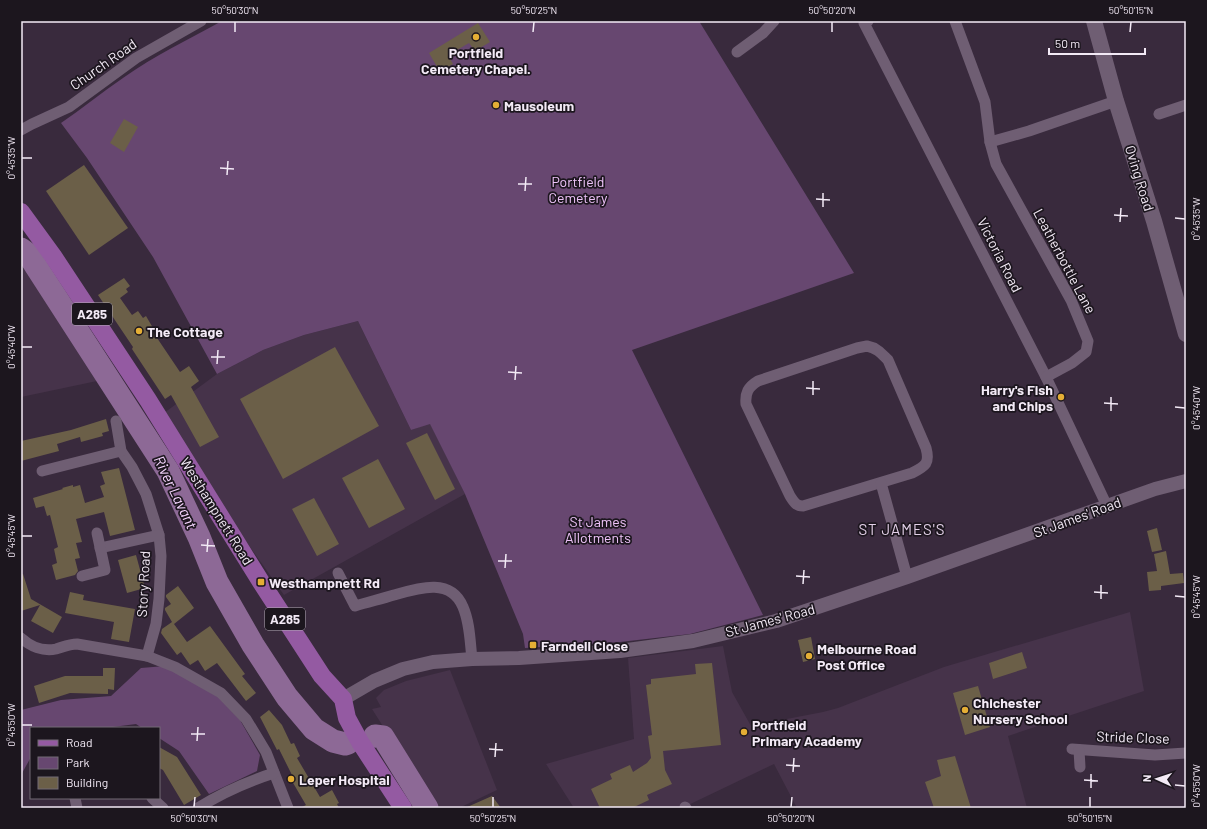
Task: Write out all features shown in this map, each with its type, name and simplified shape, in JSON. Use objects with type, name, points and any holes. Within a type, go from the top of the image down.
[{"type":"main road","name":"Oving Road","points":[[1095,21],[1116,101],[1154,221],[1186,334]]},
{"type":"main road","name":"Westhampnett Road","points":[[22,214],[53,256],[148,400],[261,582],[322,676],[342,699],[347,718],[360,742],[403,808]]},
{"type":"street","name":"Church Road","points":[[21,130],[69,107],[136,58],[201,21]]},
{"type":"street","points":[[737,52],[759,36],[774,21]]},
{"type":"street","name":"Victoria Road","points":[[868,21],[864,23],[1046,378],[1107,506]]},
{"type":"street","name":"Leatherbottle Lane","points":[[955,21],[985,102],[990,142],[996,164],[1070,300],[1088,341],[1086,352],[1072,363],[1046,378]]},
{"type":"street","points":[[990,142],[1116,101]]},
{"type":"street","points":[[1159,114],[1186,106]]},
{"type":"street","points":[[867,346],[875,347],[888,360],[928,455],[927,463],[922,468],[912,473],[881,483],[803,506],[799,506],[794,503],[746,404],[748,389],[758,381],[857,348],[867,346]]},
{"type":"street","points":[[42,471],[121,451],[116,420]]},
{"type":"street","name":"Story Road","points":[[121,451],[132,466],[146,494],[159,536],[161,556],[160,598],[156,624],[147,656]]},
{"type":"street","name":"St James' Road","points":[[342,699],[374,680],[403,669],[434,662],[620,651],[693,641],[776,621],[908,577],[1155,489],[1186,481]]},
{"type":"street","points":[[881,483],[908,577]]},
{"type":"street","points":[[82,576],[105,570],[97,533]]},
{"type":"street","points":[[100,548],[159,536]]},
{"type":"street","points":[[338,573],[355,606],[428,587],[441,588],[455,594],[463,608],[466,618],[472,659]]},
{"type":"street","points":[[21,638],[40,649],[54,650],[68,644],[77,644],[147,656],[175,667],[221,693],[246,719],[266,752],[288,808]]},
{"type":"street","name":"Stride Close","points":[[1080,767],[1076,750],[1155,755],[1186,753]]},
{"type":"street","points":[[198,808],[225,791],[274,773]]},
{"type":"street","points":[[153,799],[163,808]]},
{"type":"shaded area","points":[[21,267],[35,278],[97,381],[21,397]]},
{"type":"shaded area","points":[[358,321],[411,430],[430,423],[465,494],[284,595],[190,462],[160,416],[217,374],[263,350],[304,335]]},
{"type":"shaded area","points":[[1130,612],[1144,691],[1008,736],[1027,808],[797,808],[774,764],[682,808],[574,808],[546,764],[634,739],[628,658],[723,646],[732,692],[751,726],[838,708],[944,667]]},
{"type":"shaded area","points":[[450,670],[497,790],[459,808],[435,808],[372,709],[381,707],[376,698],[384,690],[406,681]]},
{"type":"green space","points":[[222,21],[699,21],[854,273],[632,350],[763,615],[690,634],[620,642],[525,648],[523,634],[465,494],[430,424],[411,430],[358,321],[304,335],[263,350],[217,374],[153,257],[87,158],[61,123],[115,83],[147,62]]},
{"type":"green space","points":[[165,666],[218,697],[240,720],[260,755],[257,771],[209,794],[179,751],[160,739],[160,727],[140,727],[136,724],[113,727],[30,727],[30,759],[21,775],[21,710],[61,700],[111,696],[141,668]]},
{"type":"building","points":[[478,23],[490,42],[475,51],[469,43],[448,55],[453,64],[440,72],[429,53]]},
{"type":"building","points":[[124,119],[138,127],[124,152],[110,143]]},
{"type":"building","points":[[84,165],[128,228],[89,255],[46,191]]},
{"type":"building","points":[[124,278],[130,286],[126,289],[128,292],[120,298],[132,315],[138,311],[143,318],[146,316],[153,328],[151,329],[180,372],[189,366],[199,381],[191,387],[219,437],[200,447],[171,395],[165,399],[132,349],[133,347],[98,295]]},
{"type":"building","points":[[335,347],[379,426],[283,479],[240,399]]},
{"type":"building","points":[[106,419],[109,431],[102,433],[103,436],[81,442],[80,437],[57,444],[59,451],[21,461],[21,441],[71,430]]},
{"type":"building","points":[[427,433],[455,489],[435,500],[406,443]]},
{"type":"building","points":[[378,459],[405,509],[369,528],[342,478]]},
{"type":"building","points":[[119,468],[135,530],[110,536],[104,512],[76,519],[82,542],[76,543],[80,558],[75,559],[78,571],[75,575],[56,580],[52,565],[57,563],[54,549],[58,547],[50,515],[47,516],[44,506],[36,508],[33,498],[73,485],[73,487],[80,485],[85,503],[104,497],[100,486],[105,484],[101,472]]},
{"type":"building","points":[[314,498],[339,544],[317,556],[292,509]]},
{"type":"building","points":[[1157,528],[1162,550],[1152,552],[1147,531]]},
{"type":"building","points":[[1166,551],[1170,574],[1183,573],[1184,583],[1161,586],[1161,590],[1149,591],[1147,572],[1157,571],[1154,554]]},
{"type":"building","points":[[136,555],[145,588],[127,593],[118,560]]},
{"type":"building","points":[[23,574],[31,599],[62,617],[53,633],[31,621],[40,605],[21,611],[21,575]]},
{"type":"building","points":[[178,586],[194,608],[174,624],[187,642],[210,626],[245,674],[242,676],[256,693],[246,701],[217,663],[205,671],[198,660],[190,665],[181,652],[177,655],[161,633],[162,629],[172,622],[165,610],[165,608],[171,604],[166,595]]},
{"type":"building","points":[[70,592],[84,595],[83,600],[135,609],[129,642],[111,639],[114,622],[65,613]]},
{"type":"building","points":[[811,637],[815,659],[803,662],[798,640]]},
{"type":"building","points":[[1022,652],[1027,668],[993,679],[989,663]]},
{"type":"building","points":[[712,663],[721,745],[663,751],[665,770],[672,784],[647,795],[649,800],[632,808],[600,808],[591,789],[612,779],[610,774],[630,765],[633,772],[647,763],[651,758],[648,736],[652,735],[646,685],[651,684],[651,679],[696,674],[695,664]]},
{"type":"building","points":[[103,668],[115,668],[114,690],[108,689],[108,694],[70,693],[39,703],[34,686],[65,676],[103,676]]},
{"type":"building","points":[[978,686],[990,727],[965,735],[953,693]]},
{"type":"building","points":[[269,710],[282,725],[291,744],[294,743],[300,756],[297,758],[320,797],[332,790],[339,803],[337,804],[339,808],[300,808],[306,805],[289,776],[292,775],[279,749],[277,750],[260,717]]},
{"type":"building","points":[[160,748],[177,757],[201,795],[184,805],[163,770],[160,768]]},
{"type":"building","points":[[955,756],[971,808],[934,808],[925,782],[941,776],[937,760]]},
{"type":"building","points":[[492,796],[501,808],[465,808]]},
{"type":"waterway","name":"River Lavant","points":[[21,249],[28,254],[168,471],[199,537],[217,582],[253,645],[287,697],[314,729],[333,741],[345,744],[348,743]]},
{"type":"waterway","name":"River Lavant","points":[[375,736],[383,737],[427,808]]},
{"type":"place","name":"Portfield Cemetery Chapel.","points":[[476,37]]},
{"type":"place","name":"Mausoleum","points":[[496,105]]},
{"type":"place","name":"The Cottage","points":[[139,331]]},
{"type":"place","name":"Harry's Fish and Chips","points":[[1061,397]]},
{"type":"place","name":"Westhampnett Rd","points":[[261,582]]},
{"type":"place","name":"Farndell Close","points":[[533,645]]},
{"type":"place","name":"Melbourne Road Post Office","points":[[809,656]]},
{"type":"place","name":"Chichester Nursery School","points":[[965,710]]},
{"type":"place","name":"Portfield Primary Academy","points":[[744,732]]},
{"type":"place","name":"Leper Hospital","points":[[291,779]]},
{"type":"district","name":"ST JAMES'S","points":[[902,529]]},
{"type":"park label","name":"Portfield Cemetery","points":[[578,190]]},
{"type":"park label","name":"St James Allotments","points":[[598,530]]}]
